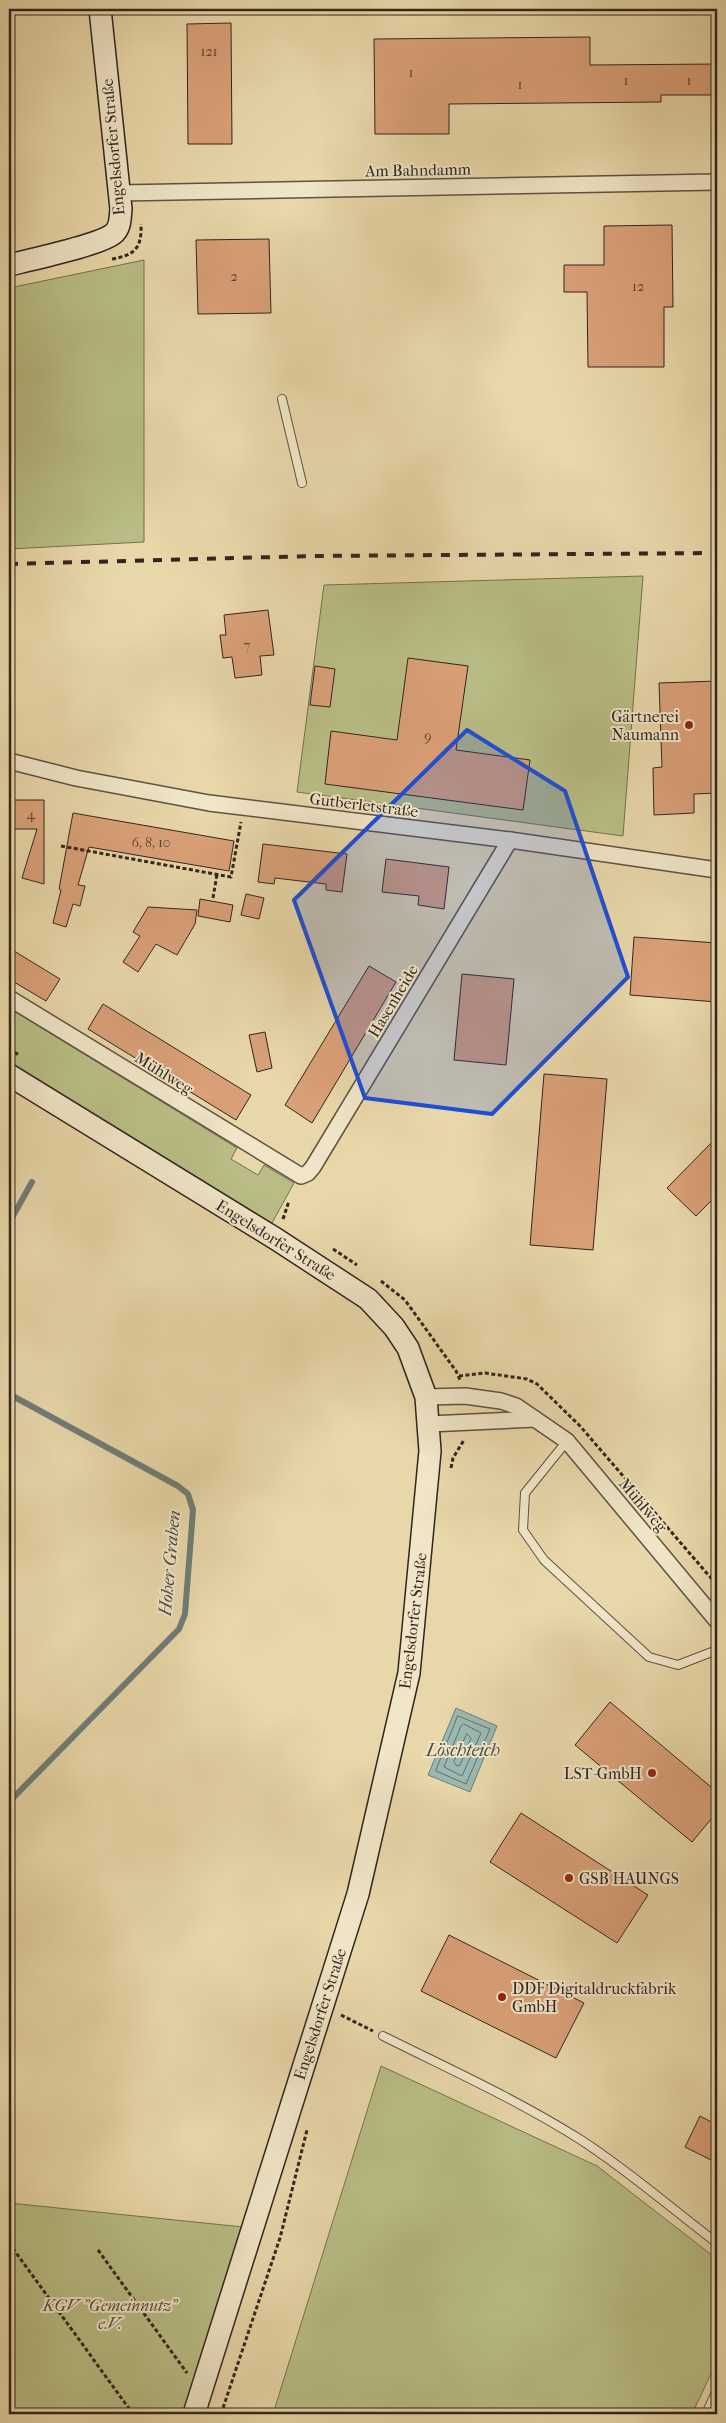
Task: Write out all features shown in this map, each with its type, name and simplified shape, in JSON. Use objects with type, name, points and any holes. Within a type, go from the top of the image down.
[{"type":"main road","name":"Engelsdorfer Straße","points":[[9,265],[94,242],[113,234],[120,221],[119,193],[100,9]]},
{"type":"main road","name":"Engelsdorfer Straße","points":[[9,1076],[276,1239],[368,1300],[394,1327],[408,1348],[426,1397],[429,1424],[429,1460],[409,1673],[358,1894],[194,2414]]},
{"type":"street","name":"Am Bahndamm","points":[[119,193],[717,182]]},
{"type":"street","name":"Gutberletstraße","points":[[9,761],[76,778],[155,794],[243,808],[510,840],[717,870]]},
{"type":"street","name":"Hasenheide","points":[[301,1176],[308,1173],[313,1167],[510,840]]},
{"type":"street","name":"Mühlweg","points":[[9,998],[301,1176]]},
{"type":"street","name":"Mühlweg","points":[[426,1397],[465,1396],[500,1401],[516,1406],[567,1441],[717,1621]]},
{"type":"street","points":[[429,1424],[468,1420],[535,1419]]},
{"type":"lane","points":[[282,399],[302,483]]},
{"type":"lane","points":[[567,1441],[525,1493],[523,1530],[544,1560],[649,1657],[678,1665],[717,1650]]},
{"type":"lane","points":[[383,2036],[537,2113],[580,2139],[717,2243]]},
{"type":"lane","points":[[706,2414],[717,2390]]},
{"type":"path","points":[[61,846],[232,877],[241,822]]},
{"type":"path","points":[[213,898],[217,874]]},
{"type":"path","points":[[283,1218],[289,1201]]},
{"type":"path","points":[[341,2016],[383,2036]]},
{"type":"path","points":[[9,2243],[133,2414]]},
{"type":"path","points":[[98,2250],[191,2379]]},
{"type":"highlighted area","points":[[467,730],[565,791],[628,977],[492,1114],[365,1098],[294,900]]},
{"type":"green space","points":[[144,260],[144,542],[9,549],[9,288]]},
{"type":"green space","points":[[643,576],[623,836],[297,792],[324,585]]},
{"type":"green space","points":[[9,1008],[237,1148],[231,1159],[258,1175],[264,1165],[294,1183],[272,1223],[9,1061]]},
{"type":"green space","points":[[381,2066],[597,2166],[717,2259],[717,2361],[692,2414],[273,2414]]},
{"type":"green space","name":"KGV \"Gemeinnutz\" e.V.","points":[[9,2203],[243,2227],[183,2414],[9,2414]]},
{"type":"water","name":"Löschteich","points":[[456,1708],[497,1726],[470,1792],[428,1775]]},
{"type":"building","points":[[231,23],[232,144],[188,144],[187,24]]},
{"type":"building","points":[[590,37],[590,65],[717,64],[717,95],[661,95],[661,102],[449,104],[449,134],[375,134],[374,39]]},
{"type":"building","points":[[672,225],[673,307],[664,307],[664,367],[588,367],[587,292],[564,292],[564,265],[604,265],[604,226]]},
{"type":"building","points":[[269,239],[271,313],[198,314],[196,240]]},
{"type":"building","points":[[268,610],[274,655],[260,656],[262,675],[235,678],[232,657],[223,658],[220,635],[226,635],[224,615]]},
{"type":"building","points":[[408,658],[468,666],[456,750],[530,760],[523,810],[325,784],[331,731],[397,740]]},
{"type":"building","points":[[315,666],[335,669],[330,707],[310,705]]},
{"type":"building","name":"Gärtnerei Naumann","points":[[717,681],[717,793],[694,794],[694,813],[654,815],[653,768],[662,767],[659,683]]},
{"type":"building","points":[[9,800],[44,800],[44,884],[22,878],[37,829],[9,829]]},
{"type":"building","points":[[73,813],[234,841],[229,871],[89,847],[78,885],[85,886],[80,906],[73,904],[66,927],[53,923],[61,890],[59,889]]},
{"type":"building","points":[[263,844],[347,854],[342,892],[326,890],[326,884],[275,878],[274,884],[258,882]]},
{"type":"building","points":[[386,859],[449,867],[444,909],[418,905],[419,896],[382,892]]},
{"type":"building","points":[[246,894],[264,898],[259,919],[241,915]]},
{"type":"building","points":[[200,899],[233,905],[230,922],[198,916]]},
{"type":"building","points":[[148,907],[197,910],[195,924],[177,955],[156,944],[138,972],[123,962],[140,936],[133,932]]},
{"type":"building","points":[[634,937],[717,943],[717,1002],[630,995]]},
{"type":"building","points":[[9,948],[60,979],[46,1001],[9,979]]},
{"type":"building","points":[[369,966],[396,982],[312,1123],[285,1105]]},
{"type":"building","points":[[462,974],[514,979],[506,1065],[454,1060]]},
{"type":"building","points":[[103,1004],[251,1095],[236,1120],[88,1029]]},
{"type":"building","points":[[265,1032],[272,1068],[257,1072],[249,1035]]},
{"type":"building","points":[[544,1074],[607,1079],[593,1250],[530,1245]]},
{"type":"building","points":[[717,1137],[717,1195],[696,1216],[667,1188]]},
{"type":"building","name":"LST-GmbH","points":[[610,1702],[717,1792],[717,1812],[692,1842],[575,1745]]},
{"type":"building","name":"GSB HAUNGS","points":[[521,1813],[648,1895],[617,1943],[490,1862]]},
{"type":"building","name":"DDF Digitaldruckfabrik GmbH","points":[[449,1935],[584,2003],[556,2058],[421,1991]]},
{"type":"building","points":[[700,2116],[717,2125],[717,2163],[685,2147]]},
{"type":"waterway","points":[[9,1223],[32,1182]]},
{"type":"waterway","name":"Hoher Graben","points":[[9,1394],[178,1486],[188,1494],[193,1510],[185,1614],[179,1629],[9,1802]]},
{"type":"railway","points":[[9,564],[313,556],[717,553]]},
{"type":"place","name":"Gärtnerei Naumann","points":[[689,725]]},
{"type":"place","name":"LST-GmbH","points":[[652,1773]]},
{"type":"place","name":"GSB HAUNGS","points":[[569,1878]]},
{"type":"place","name":"DDF Digitaldruckfabrik GmbH","points":[[502,1997]]}]
